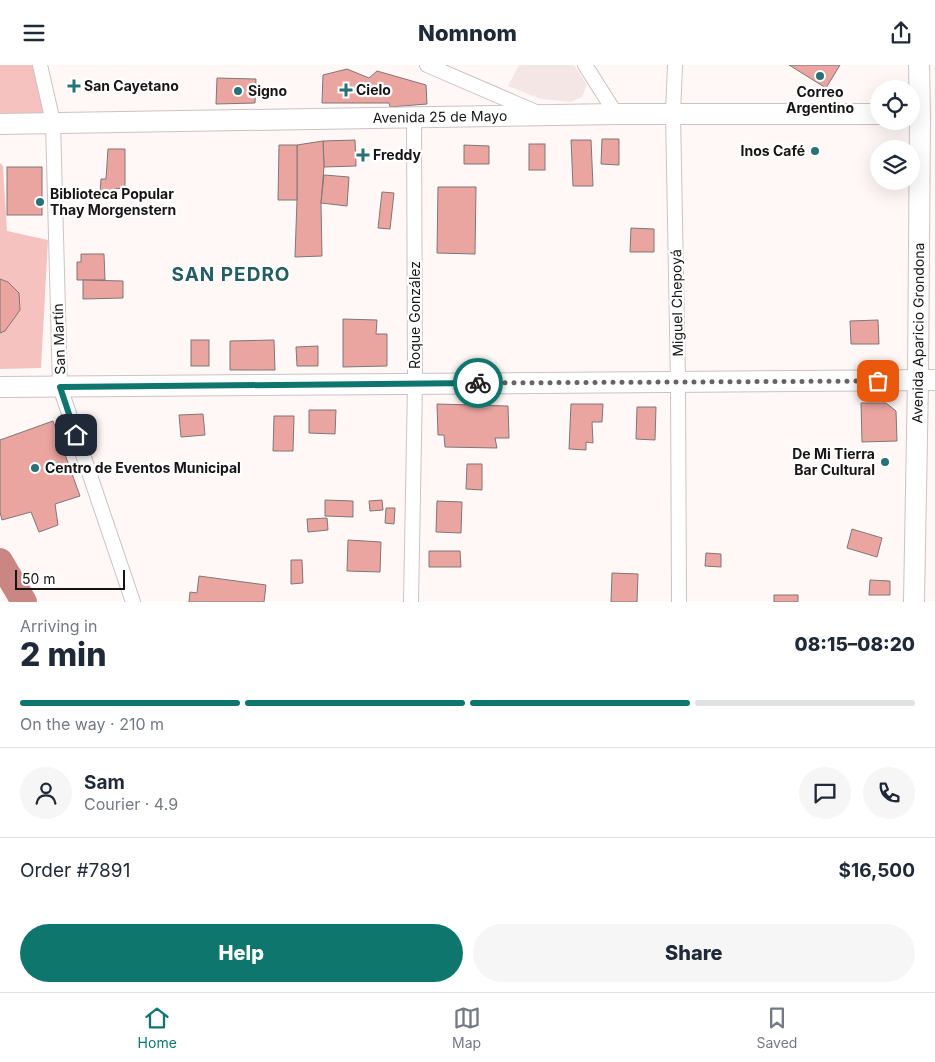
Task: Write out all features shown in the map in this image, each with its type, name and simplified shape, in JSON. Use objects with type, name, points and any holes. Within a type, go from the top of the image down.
[{"type":"main road","name":"Avenida Aparicio Grondona","points":[[914,602],[926,380],[922,115],[919,65]]},
{"type":"main road","name":"Avenida 25 de Mayo","points":[[0,124],[674,113],[870,115]]},
{"type":"main road","points":[[0,387],[926,380]]},
{"type":"street","name":"San Martín","points":[[40,65],[53,123],[60,387],[133,602]]},
{"type":"street","points":[[427,65],[544,116]]},
{"type":"street","points":[[585,65],[616,114]]},
{"type":"street","name":"Miguel Chepoyá","points":[[675,65],[679,602]]},
{"type":"street","name":"Roque González","points":[[411,602],[415,384],[414,117]]},
{"type":"shaded area","points":[[0,65],[36,65],[47,107],[38,118],[0,117]]},
{"type":"shaded area","points":[[519,65],[574,65],[587,85],[582,97],[571,102],[541,99],[508,86]]},
{"type":"shaded area","points":[[0,163],[3,166],[7,231],[48,240],[41,368],[0,369]]},
{"type":"building","name":"Correo Argentino","points":[[789,65],[840,65],[826,88]]},
{"type":"building","points":[[347,69],[369,78],[377,71],[426,85],[427,104],[390,107],[389,103],[322,103],[323,75]]},
{"type":"building","points":[[217,78],[256,79],[255,103],[216,104]]},
{"type":"building","points":[[602,139],[619,139],[619,165],[601,164]]},
{"type":"building","points":[[355,140],[356,166],[324,167],[323,141]]},
{"type":"building","points":[[571,140],[591,140],[593,186],[573,186]]},
{"type":"building","points":[[323,141],[322,256],[295,257],[297,145]]},
{"type":"building","points":[[529,144],[545,144],[545,170],[529,170]]},
{"type":"building","points":[[279,145],[297,145],[297,200],[278,200]]},
{"type":"building","points":[[464,145],[489,146],[489,164],[464,164]]},
{"type":"building","points":[[108,149],[125,149],[125,188],[114,189],[114,193],[100,193],[101,179],[106,179]]},
{"type":"building","points":[[7,167],[42,167],[42,215],[7,215]]},
{"type":"building","points":[[324,175],[349,177],[347,206],[321,203]]},
{"type":"building","points":[[438,187],[476,187],[475,254],[437,253]]},
{"type":"building","points":[[382,192],[394,193],[390,229],[378,228]]},
{"type":"building","points":[[631,228],[654,229],[654,252],[630,252]]},
{"type":"building","points":[[81,254],[104,254],[105,280],[77,280],[77,262],[81,262]]},
{"type":"building","points":[[0,279],[8,282],[19,293],[20,310],[5,331],[0,333]]},
{"type":"building","points":[[83,280],[123,281],[123,298],[83,299]]},
{"type":"building","points":[[343,319],[377,320],[376,334],[387,334],[387,366],[343,367]]},
{"type":"building","points":[[878,320],[879,344],[851,344],[850,321]]},
{"type":"building","points":[[191,340],[209,340],[209,366],[191,366]]},
{"type":"building","points":[[274,340],[275,370],[230,370],[230,341]]},
{"type":"building","points":[[318,346],[318,366],[297,366],[296,347]]},
{"type":"building","points":[[861,403],[886,403],[896,411],[897,441],[862,442]]},
{"type":"building","points":[[437,404],[508,406],[509,438],[495,438],[497,448],[445,447],[444,435],[438,435]]},
{"type":"building","points":[[571,404],[603,404],[602,422],[592,422],[593,443],[586,442],[586,450],[569,449]]},
{"type":"building","points":[[637,407],[656,407],[655,440],[636,439]]},
{"type":"building","points":[[309,410],[336,410],[335,434],[309,433]]},
{"type":"building","points":[[203,414],[205,435],[181,437],[179,415]]},
{"type":"building","points":[[274,416],[294,416],[293,451],[273,451]]},
{"type":"building","name":"Centro de Eventos Municipal","points":[[53,421],[80,496],[55,504],[58,525],[39,532],[31,512],[2,520],[0,512],[0,440]]},
{"type":"building","points":[[467,464],[482,464],[482,490],[466,489]]},
{"type":"building","points":[[325,500],[353,501],[353,517],[325,516]]},
{"type":"building","points":[[382,500],[383,510],[370,511],[369,501]]},
{"type":"building","points":[[437,501],[462,502],[461,533],[436,532]]},
{"type":"building","points":[[386,508],[395,508],[394,524],[385,523]]},
{"type":"building","points":[[327,518],[328,530],[308,532],[307,519]]},
{"type":"building","points":[[852,529],[882,538],[877,557],[847,548]]},
{"type":"building","points":[[348,540],[381,542],[380,572],[347,571]]},
{"type":"building","points":[[429,551],[460,551],[461,567],[429,567]]},
{"type":"building","points":[[706,553],[721,554],[721,567],[705,566]]},
{"type":"building","points":[[291,560],[302,560],[303,583],[291,584]]},
{"type":"building","points":[[612,573],[638,574],[637,602],[611,602]]},
{"type":"building","points":[[199,576],[266,585],[264,602],[189,602],[190,592],[197,593]]},
{"type":"building","points":[[870,580],[890,581],[890,595],[869,595]]},
{"type":"building","points":[[774,595],[798,595],[798,602],[774,602]]},
{"type":"waterway","points":[[0,561],[24,602]]},
{"type":"way so far","points":[[478,383],[878,381]]},
{"type":"place","name":"Correo Argentino","points":[[820,76]]},
{"type":"place","name":"San Cayetano","points":[[74,86]]},
{"type":"place","name":"Cielo","points":[[346,90]]},
{"type":"place","name":"Signo","points":[[238,91]]},
{"type":"place","name":"Inos Café","points":[[815,151]]},
{"type":"place","name":"Freddy","points":[[363,155]]},
{"type":"place","name":"Biblioteca Popular Thay Morgenstern","points":[[40,202]]},
{"type":"place","name":"De Mi Tierra Bar Cultural","points":[[885,462]]},
{"type":"place","name":"Centro de Eventos Municipal","points":[[35,468]]},
{"type":"district","name":"SAN PEDRO","points":[[231,274]]},
{"type":"route","points":[[76,435],[60,387],[478,383]]}]
